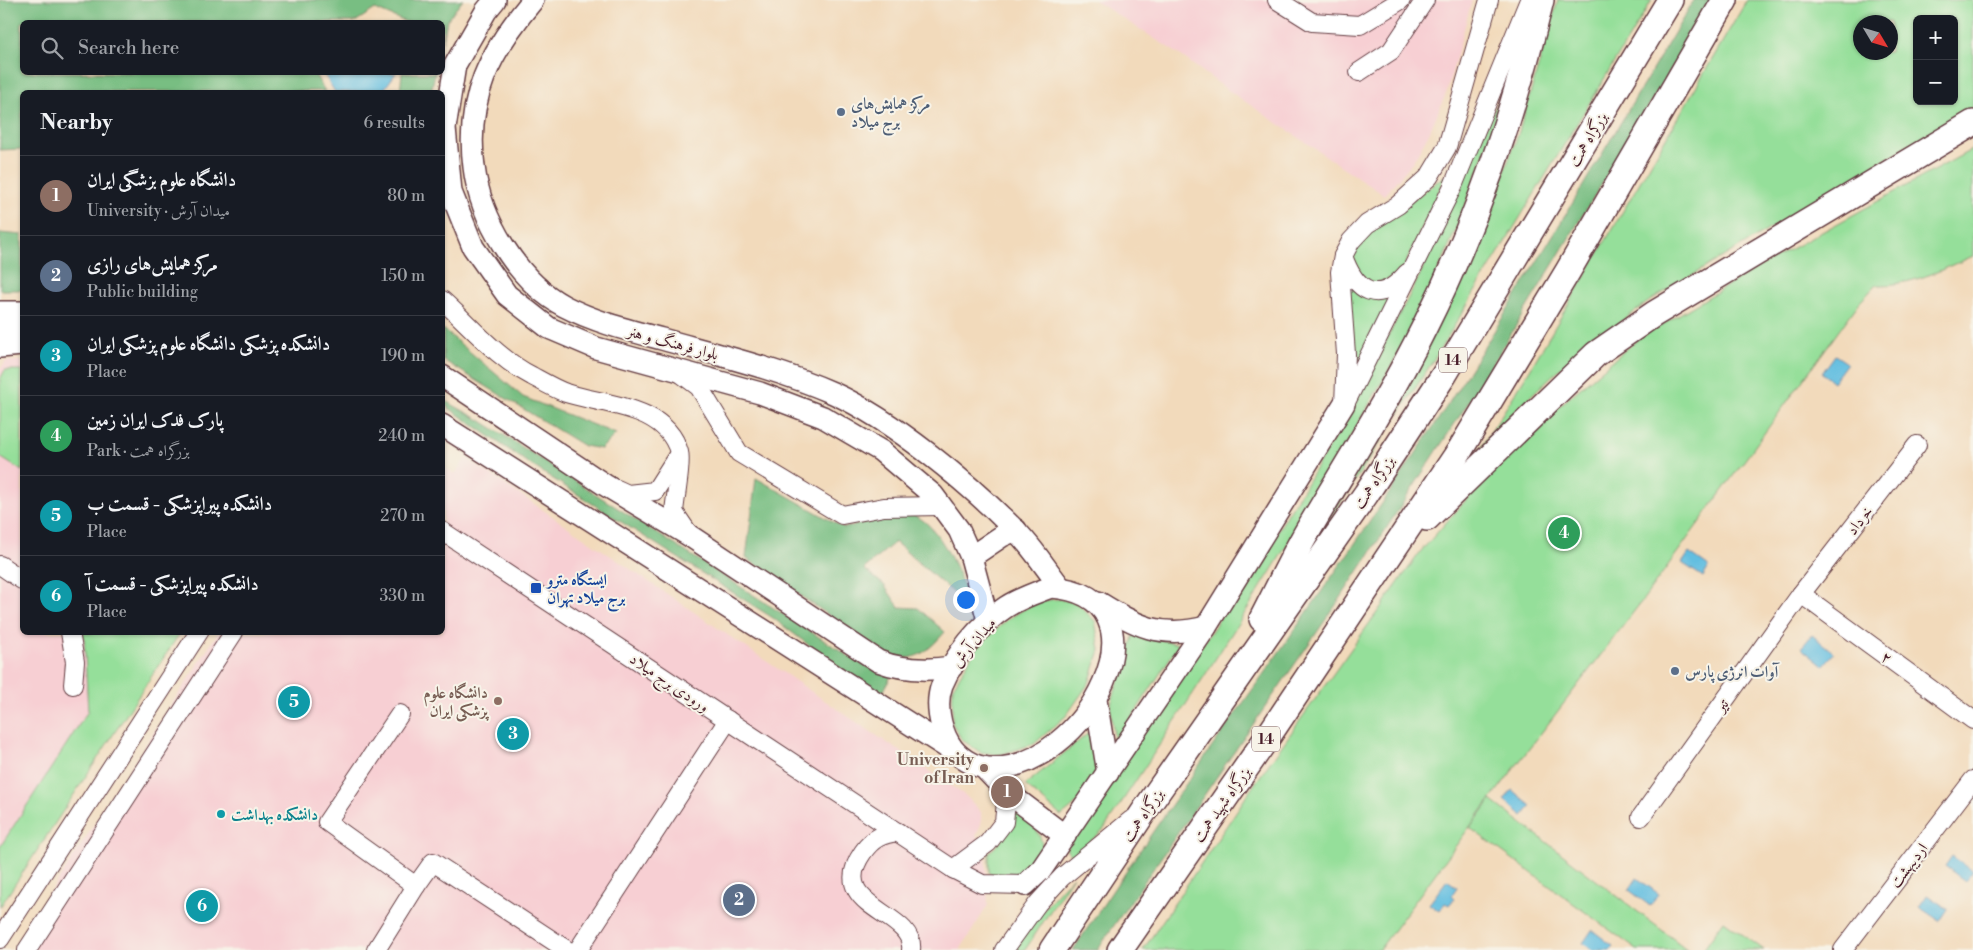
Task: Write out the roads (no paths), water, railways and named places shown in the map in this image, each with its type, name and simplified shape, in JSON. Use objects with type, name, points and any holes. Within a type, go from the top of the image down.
[{"type":"highway","points":[[1216,706],[1306,534],[1386,400],[1425,326],[1462,248],[1496,156],[1527,59],[1541,0]]},
{"type":"highway","name":"بزرگراه همت","points":[[1052,950],[1216,706],[1366,494],[1444,375],[1670,0]]},
{"type":"highway","name":"14","points":[[1386,558],[1460,450],[1568,271],[1725,0]]},
{"type":"highway","points":[[1386,558],[1596,354],[1654,314],[1973,123]]},
{"type":"highway","points":[[1788,234],[1973,139]]},
{"type":"highway","name":"بزرگراه شهید همت","points":[[1120,950],[1269,735],[1386,558]]},
{"type":"main road","name":"بلوار فرهنگ و هنر","points":[[495,0],[486,11],[456,65],[445,128],[451,192],[473,247],[508,295],[549,328],[596,348],[760,393],[823,417],[881,451],[937,501],[959,530],[971,557],[988,620]]},
{"type":"main road","name":"بلوار فرهنگ و هنر","points":[[533,0],[500,42],[486,69],[477,95],[471,129],[476,186],[496,234],[526,277],[562,305],[604,324],[768,368],[834,394],[896,430],[962,481],[1016,530],[1061,588]]},
{"type":"main road","points":[[0,312],[20,312]]},
{"type":"main road","points":[[0,328],[20,328]]},
{"type":"main road","points":[[0,347],[20,345]]},
{"type":"main road","points":[[445,378],[606,485],[690,536],[878,661],[895,667],[916,669],[952,667]]},
{"type":"main road","points":[[1024,885],[1041,870],[1065,836],[1206,627],[1344,404]]},
{"type":"main road","points":[[445,427],[954,752]]},
{"type":"main road","points":[[937,501],[948,501],[957,498],[962,492],[962,481]]},
{"type":"main road","points":[[971,557],[1002,536],[1016,530]]},
{"type":"main road","name":"میدان آرش","points":[[1051,587],[1072,589],[1092,598],[1109,619],[1114,646],[1109,671],[1096,700],[1076,727],[1055,746],[1021,764],[983,767],[967,761],[954,752],[943,731],[939,706],[942,686],[952,667],[988,620],[1028,595],[1051,587]]},
{"type":"main road","points":[[1092,598],[1134,624],[1153,630],[1177,632],[1206,627]]},
{"type":"main road","points":[[1096,700],[1108,773]]},
{"type":"main road","points":[[983,767],[1007,792],[1065,836]]},
{"type":"street","points":[[1276,0],[1312,22],[1360,25],[1401,0]]},
{"type":"street","points":[[1359,72],[1391,51],[1425,0]]},
{"type":"street","points":[[1344,404],[1346,354],[1340,272],[1343,256],[1351,241],[1366,224],[1398,204],[1429,177],[1447,147],[1488,0]]},
{"type":"street","points":[[1344,404],[1418,259],[1452,186],[1529,0]]},
{"type":"street","points":[[1343,256],[1356,283],[1368,290],[1381,292],[1394,286],[1418,259]]},
{"type":"street","points":[[445,303],[488,345],[530,375],[565,393],[637,411],[654,420],[669,434],[679,453],[674,512],[690,536]]},
{"type":"street","points":[[676,370],[699,388],[739,454],[842,515],[884,507],[937,501]]},
{"type":"street","name":"خرداد","points":[[1801,594],[1917,445]]},
{"type":"street","points":[[606,485],[628,494],[655,490],[679,453]]},
{"type":"street","name":"ورودی برج میلاد","points":[[445,533],[953,869],[982,884],[1024,885]]},
{"type":"street","points":[[0,565],[20,579]]},
{"type":"street","name":"۲","points":[[1801,594],[1973,720]]},
{"type":"street","name":"تیر","points":[[1641,816],[1801,594]]},
{"type":"street","points":[[70,635],[75,662],[73,685]]},
{"type":"street","points":[[0,939],[197,635]]},
{"type":"street","points":[[28,949],[232,635]]},
{"type":"street","points":[[400,714],[327,822],[416,886]]},
{"type":"street","points":[[578,950],[728,720]]},
{"type":"street","name":"اردیبهشت","points":[[1844,950],[1973,780]]},
{"type":"street","points":[[953,869],[988,843],[1004,822],[1007,792]]},
{"type":"street","points":[[1004,950],[1038,903],[1062,877],[1147,807]]},
{"type":"street","points":[[898,832],[882,834],[866,848],[856,863],[853,879],[860,896],[872,908],[903,930],[912,943],[911,950]]},
{"type":"street","points":[[376,950],[432,862],[567,950]]},
{"type":"street","points":[[1128,950],[1142,918]]},
{"type":"water","points":[[324,75],[395,75],[383,90],[334,90]]},
{"type":"water","points":[[1835,355],[1847,363],[1833,382],[1822,373]]},
{"type":"water","points":[[1689,553],[1709,567],[1703,577],[1682,563]]},
{"type":"water","points":[[1812,635],[1834,653],[1823,666],[1801,648]]},
{"type":"water","points":[[1512,790],[1531,806],[1523,816],[1504,800]]},
{"type":"water","points":[[1952,856],[1973,871],[1965,881],[1945,866]]},
{"type":"water","points":[[1637,878],[1659,894],[1650,906],[1629,890]]},
{"type":"water","points":[[1447,880],[1457,887],[1451,896],[1454,899],[1449,905],[1445,903],[1439,911],[1429,904]]},
{"type":"water","points":[[1927,895],[1948,909],[1940,921],[1919,907]]},
{"type":"water","points":[[1592,930],[1613,946],[1610,950],[1592,950],[1583,943]]},
{"type":"place","name":"مرکز همایش‌های برج میلاد","points":[[841,112]]},
{"type":"place","name":"پارک فدک ایران زمین","points":[[1564,533]]},
{"type":"place","name":"ایستگاه مترو برج میلاد تهران","points":[[536,588]]},
{"type":"place","name":"آوات انرژی پارس","points":[[1675,671]]},
{"type":"place","name":"دانشگاه علوم پزشکی ایران","points":[[498,701]]},
{"type":"place","name":"دانشکده پیراپزشکی - قسمت ب","points":[[294,702]]},
{"type":"place","name":"دانشکده پزشکی دانشگاه علوم پزشکی ایران","points":[[513,734]]},
{"type":"place","name":"University of Iran","points":[[984,768]]},
{"type":"place","name":"دانشگاه علوم بزشگى ايران","points":[[1007,792]]},
{"type":"place","name":"دانشکده بهداشت","points":[[221,814]]},
{"type":"place","name":"مرکز همایش‌های رازی","points":[[739,900]]},
{"type":"place","name":"دانشکده پیراپزشکی - قسمت آ","points":[[202,906]]}]
